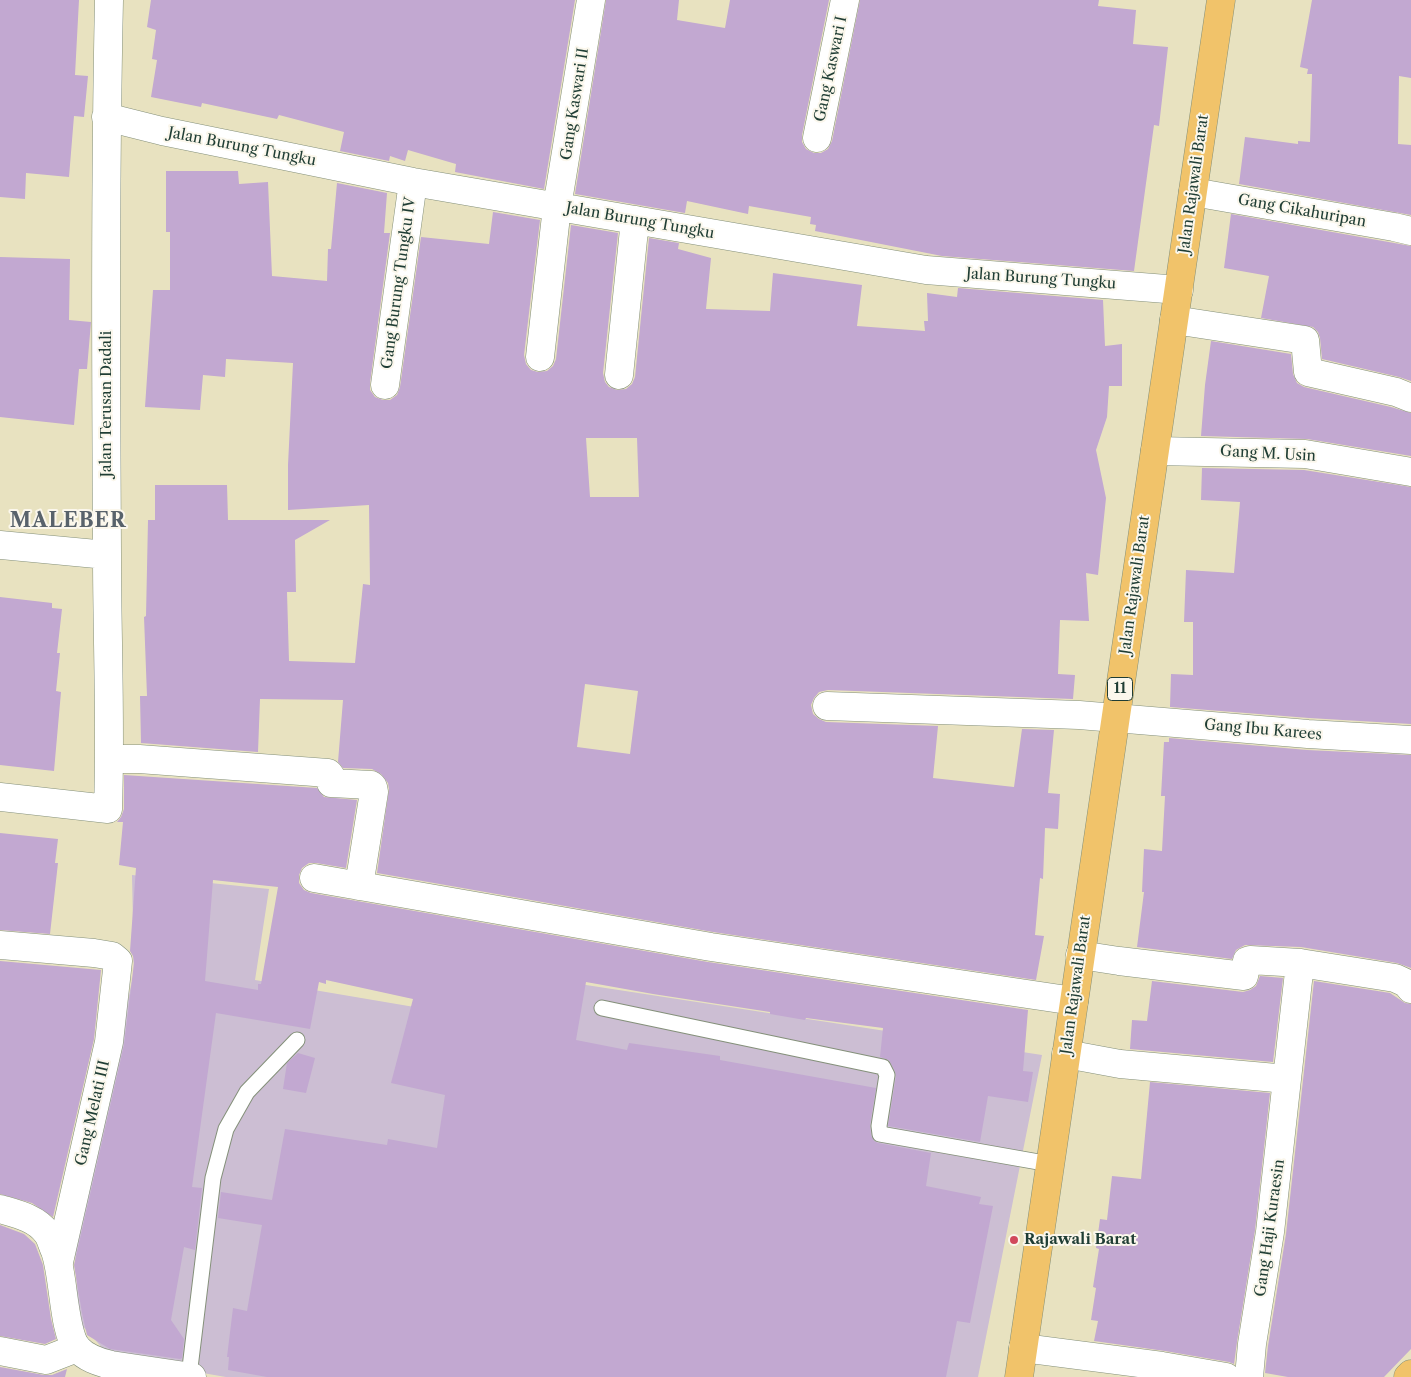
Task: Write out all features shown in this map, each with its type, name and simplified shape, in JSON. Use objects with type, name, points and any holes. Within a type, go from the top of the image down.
[{"type":"highway","name":"Jalan Rajawali Barat","points":[[1019,1377],[1221,0]]},
{"type":"highway","points":[[1408,1377],[1411,1374]]},
{"type":"street","name":"Jalan Terusan Dadali","points":[[0,796],[108,809],[110,759],[107,555],[106,117],[110,0]]},
{"type":"street","name":"Gang Kaswari II","points":[[540,357],[557,207],[591,0]]},
{"type":"street","name":"Gang Kaswari I","points":[[817,138],[845,0]]},
{"type":"street","name":"Jalan Burung Tungku","points":[[106,117],[162,131],[413,182],[926,270],[1179,290]]},
{"type":"street","name":"Gang Burung Tungku IV","points":[[385,385],[413,182]]},
{"type":"street","name":"Gang Cikahuripan","points":[[1193,192],[1411,231]]},
{"type":"street","points":[[618,375],[635,220]]},
{"type":"street","points":[[1174,320],[1304,340],[1308,372],[1396,392],[1411,398]]},
{"type":"street","name":"Gang M. Usin","points":[[1155,451],[1305,454],[1411,472]]},
{"type":"street","points":[[0,545],[107,555]]},
{"type":"street","name":"Gang Ibu Karees","points":[[827,706],[1079,715],[1308,734],[1411,740]]},
{"type":"street","points":[[110,759],[138,758],[328,773],[332,783],[371,785],[374,787],[374,792],[359,886]]},
{"type":"street","points":[[314,878],[711,946],[1074,1001]]},
{"type":"street","name":"Gang Melati III","points":[[0,945],[94,953],[112,956],[118,961],[109,1042],[59,1262]]},
{"type":"street","points":[[1080,955],[1244,976],[1247,961],[1250,960],[1300,963],[1395,978],[1406,983],[1411,989]]},
{"type":"street","name":"Gang Haji Kuraesin","points":[[1249,1377],[1270,1232],[1300,963]]},
{"type":"street","points":[[1066,1054],[1120,1064],[1287,1079]]},
{"type":"street","points":[[0,1209],[31,1219],[48,1234],[59,1262],[69,1331],[77,1348],[98,1362],[190,1377]]},
{"type":"street","points":[[0,1351],[46,1360],[77,1348]]},
{"type":"street","points":[[1023,1348],[1162,1366],[1226,1377]]},
{"type":"lane","points":[[602,1008],[884,1067],[888,1075],[878,1126],[880,1134],[1050,1164]]},
{"type":"lane","points":[[190,1377],[214,1178],[226,1128],[247,1092],[297,1040]]},
{"type":"shaded area","points":[[132,875],[269,889],[255,980],[556,1031],[560,981],[1042,1055],[978,1377],[226,1377],[144,1363],[106,1352],[78,1321],[75,1245],[134,972]]},
{"type":"building","points":[[0,0],[79,0],[75,75],[88,76],[84,117],[74,116],[69,177],[26,173],[25,199],[0,197]]},
{"type":"building","points":[[151,0],[575,0],[544,189],[455,172],[456,164],[408,150],[405,161],[390,156],[389,161],[340,151],[344,132],[279,115],[277,119],[202,103],[201,107],[151,97],[157,60],[152,59],[156,30],[147,27]]},
{"type":"building","points":[[606,0],[679,0],[677,20],[725,28],[730,0],[829,0],[802,135],[802,142],[806,149],[814,153],[821,153],[828,149],[832,141],[860,0],[1099,0],[1098,6],[1136,10],[1133,44],[1168,47],[1159,126],[1154,125],[1134,271],[942,256],[815,231],[816,225],[810,224],[811,217],[749,206],[748,214],[687,201],[685,213],[575,194]]},
{"type":"building","points":[[1312,0],[1411,0],[1411,78],[1399,76],[1398,144],[1411,145],[1411,215],[1239,184],[1245,137],[1298,144],[1298,141],[1310,142],[1312,74],[1307,74],[1308,69],[1300,67]]},
{"type":"building","points":[[166,171],[238,171],[239,184],[268,182],[272,276],[327,281],[328,249],[331,249],[337,183],[387,193],[384,233],[390,233],[370,383],[370,390],[375,397],[383,400],[390,400],[397,395],[400,387],[421,237],[489,244],[493,212],[540,220],[524,355],[526,364],[531,370],[538,372],[547,371],[553,366],[556,359],[571,225],[618,233],[603,373],[605,382],[609,387],[617,390],[626,389],[632,384],[635,377],[649,238],[679,243],[678,249],[711,258],[706,309],[770,311],[773,273],[862,285],[857,326],[925,331],[924,321],[928,321],[927,293],[957,297],[958,288],[1103,300],[1105,346],[1122,344],[1122,386],[1109,386],[1107,417],[1096,450],[1106,498],[1098,575],[1086,573],[1089,621],[1060,620],[1058,674],[1075,675],[1073,699],[828,690],[819,692],[811,705],[813,714],[826,722],[938,726],[933,778],[1014,787],[1022,729],[1054,730],[1048,793],[1060,794],[1058,829],[1045,828],[1043,879],[1040,878],[1035,935],[1044,936],[1036,980],[713,932],[377,873],[389,789],[388,783],[381,774],[372,769],[343,768],[338,762],[343,700],[260,699],[258,752],[141,743],[140,696],[147,696],[144,617],[146,616],[148,520],[155,520],[155,485],[227,485],[228,520],[330,520],[295,540],[296,592],[287,592],[289,661],[355,663],[363,584],[370,585],[369,505],[288,510],[288,465],[293,363],[226,359],[225,377],[203,375],[200,410],[145,407],[153,290],[170,290],[170,232],[166,232]],"holes":[[[586,438],[637,438],[639,497],[590,497]],[[585,684],[638,691],[630,754],[577,747]]]},
{"type":"building","points":[[1231,214],[1411,246],[1411,381],[1322,359],[1320,338],[1318,332],[1313,327],[1261,318],[1269,276],[1224,268]]},
{"type":"building","points":[[0,257],[70,259],[69,320],[91,322],[87,369],[79,369],[74,425],[0,417]]},
{"type":"building","points":[[1211,341],[1291,354],[1293,374],[1297,383],[1304,387],[1411,413],[1411,456],[1307,439],[1201,436]]},
{"type":"building","points":[[1202,468],[1304,470],[1411,487],[1411,724],[1170,707],[1171,674],[1193,675],[1193,622],[1184,622],[1186,570],[1234,573],[1240,502],[1201,500]]},
{"type":"building","points":[[0,597],[52,603],[52,608],[62,609],[57,653],[60,653],[56,691],[61,692],[54,771],[0,765]]},
{"type":"building","points":[[1169,738],[1307,750],[1411,755],[1411,968],[1397,963],[1301,947],[1245,945],[1236,950],[1232,959],[1137,947],[1144,892],[1142,892],[1144,849],[1162,851],[1165,796],[1161,796],[1164,742],[1169,742]]},
{"type":"building","points":[[124,775],[317,788],[324,797],[357,800],[346,868],[309,863],[302,868],[299,875],[299,883],[304,890],[311,893],[708,962],[1028,1010],[1023,1071],[1033,1072],[1028,1102],[988,1096],[980,1142],[888,1126],[896,1076],[889,1060],[880,1057],[883,1028],[806,1018],[805,1020],[770,1014],[770,1012],[586,982],[576,1040],[627,1050],[629,1043],[720,1056],[720,1060],[876,1088],[870,1125],[874,1141],[931,1153],[926,1186],[981,1197],[979,1204],[993,1206],[970,1323],[957,1321],[946,1377],[267,1377],[228,1370],[229,1357],[227,1357],[233,1308],[247,1311],[262,1225],[218,1218],[221,1192],[272,1200],[285,1129],[387,1145],[388,1139],[437,1148],[445,1095],[391,1083],[413,999],[326,980],[326,984],[319,982],[310,1029],[216,1013],[192,1187],[202,1188],[195,1250],[184,1247],[171,1320],[184,1339],[182,1358],[110,1349],[87,1335],[74,1265],[124,1045],[134,963],[130,951],[136,868],[119,865],[123,822],[117,822],[124,809]],"holes":[[[213,880],[278,887],[261,984],[258,984],[258,990],[205,981]]]},
{"type":"building","points":[[0,833],[58,839],[55,863],[58,863],[50,934],[0,930]]},
{"type":"building","points":[[0,961],[101,970],[94,1039],[53,1217],[32,1203],[0,1194]]},
{"type":"building","points":[[1260,976],[1283,978],[1273,1062],[1130,1049],[1132,1020],[1147,1021],[1152,981],[1243,992],[1256,986]]},
{"type":"building","points":[[1314,981],[1390,993],[1405,1003],[1411,1004],[1411,1349],[1384,1377],[1288,1377],[1265,1373],[1286,1234]]},
{"type":"building","points":[[298,1053],[315,1058],[306,1093],[283,1089],[287,1063]]},
{"type":"building","points":[[1150,1082],[1270,1093],[1255,1230],[1234,1364],[1165,1351],[1094,1341],[1098,1321],[1091,1320],[1096,1288],[1093,1287],[1099,1249],[1096,1248],[1100,1219],[1107,1220],[1112,1176],[1141,1179]]},
{"type":"building","points":[[0,1225],[24,1234],[35,1244],[43,1265],[56,1339],[45,1344],[0,1336]]},
{"type":"building","points":[[0,1367],[44,1375],[52,1375],[67,1369],[65,1377],[0,1377]]},
{"type":"place","name":"Rajawali Barat","points":[[1014,1240]]},
{"type":"district","name":"MALEBER","points":[[68,521]]}]
